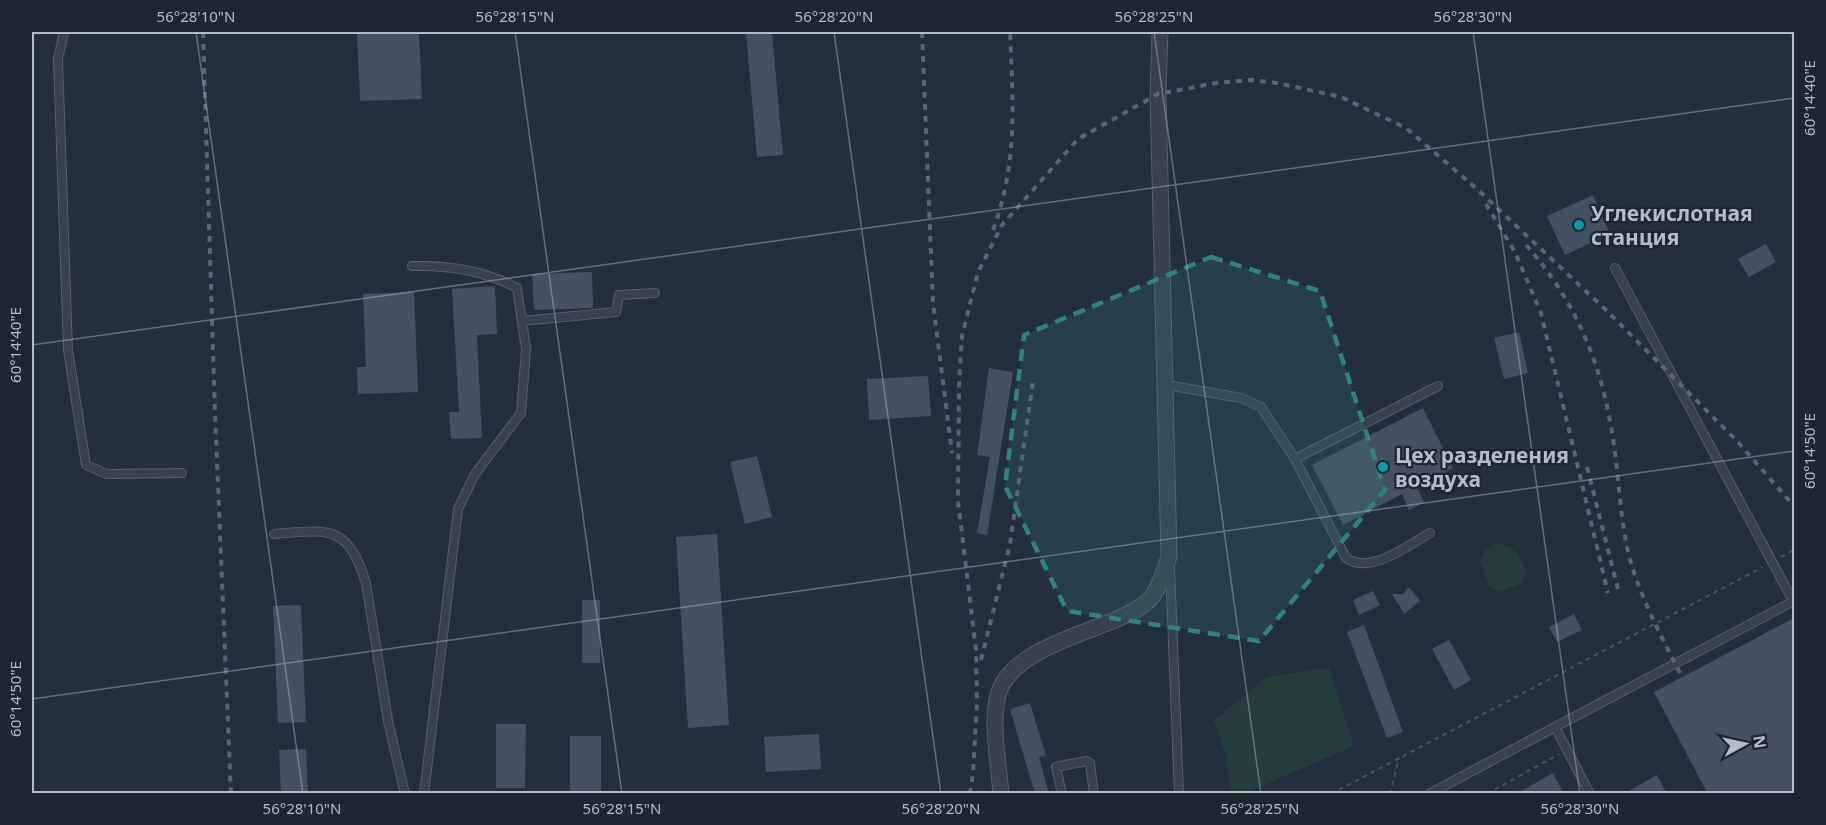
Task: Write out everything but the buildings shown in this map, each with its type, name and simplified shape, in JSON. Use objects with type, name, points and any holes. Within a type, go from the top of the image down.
[{"type":"street","points":[[1001,794],[995,713],[1000,690],[1009,672],[1028,658],[1127,614],[1150,600],[1161,581],[1169,558],[1167,385],[1158,94],[1160,32]]},
{"type":"lane","points":[[64,32],[58,59],[68,350],[86,465],[107,474],[182,473]]},
{"type":"lane","points":[[412,266],[446,265],[499,278],[517,288],[526,349],[521,413],[475,474],[458,509],[424,794]]},
{"type":"lane","points":[[1429,794],[1794,601],[1616,268]]},
{"type":"lane","points":[[522,321],[616,312],[619,295],[656,293]]},
{"type":"lane","points":[[1167,385],[1241,398],[1261,407],[1294,459],[1346,558],[1354,563],[1365,565],[1379,560],[1430,533]]},
{"type":"lane","points":[[1294,459],[1438,386]]},
{"type":"lane","points":[[274,534],[316,531],[336,534],[349,544],[359,560],[366,583],[388,721],[405,794]]},
{"type":"lane","points":[[1169,558],[1179,794]]},
{"type":"lane","points":[[1555,727],[1590,794]]},
{"type":"lane","points":[[1062,794],[1056,767],[1086,761],[1090,763],[1094,794]]},
{"type":"path","points":[[1773,561],[1794,550]]},
{"type":"path","points":[[1331,794],[1763,567]]},
{"type":"path","points":[[1487,794],[1567,750]]},
{"type":"path","points":[[1390,794],[1399,758]]},
{"type":"highlighted area","points":[[1211,257],[1320,291],[1385,490],[1259,641],[1067,611],[1005,486],[1024,335]]},
{"type":"green space","points":[[1496,544],[1508,546],[1516,552],[1526,573],[1521,584],[1499,592],[1489,586],[1480,560],[1485,550]]},
{"type":"green space","points":[[1329,668],[1354,746],[1246,793],[1231,793],[1226,756],[1214,720],[1267,677]]},
{"type":"railway","points":[[203,32],[215,414],[231,794]]},
{"type":"railway","points":[[922,32],[933,303],[952,453]]},
{"type":"railway","points":[[993,230],[1007,181],[1010,157],[1013,108],[1010,32]]},
{"type":"railway","points":[[970,794],[977,702],[976,650],[958,501],[959,385],[962,336],[978,272],[1002,225],[1078,139],[1158,94],[1216,83],[1252,80],[1277,83],[1341,97],[1406,128],[1477,189],[1608,312],[1736,440],[1794,506]]},
{"type":"railway","points":[[1486,204],[1515,252],[1541,313],[1608,593]]},
{"type":"railway","points":[[1526,245],[1555,282],[1567,302],[1588,343],[1596,365],[1611,428],[1624,530],[1631,564],[1650,614],[1682,677]]},
{"type":"railway","points":[[981,660],[1010,544],[1033,381]]},
{"type":"railway","points":[[1587,467],[1618,589]]},
{"type":"place","name":"Углекислотная станция","points":[[1579,225]]},
{"type":"place","name":"Цех разделения воздуха","points":[[1383,467]]}]
